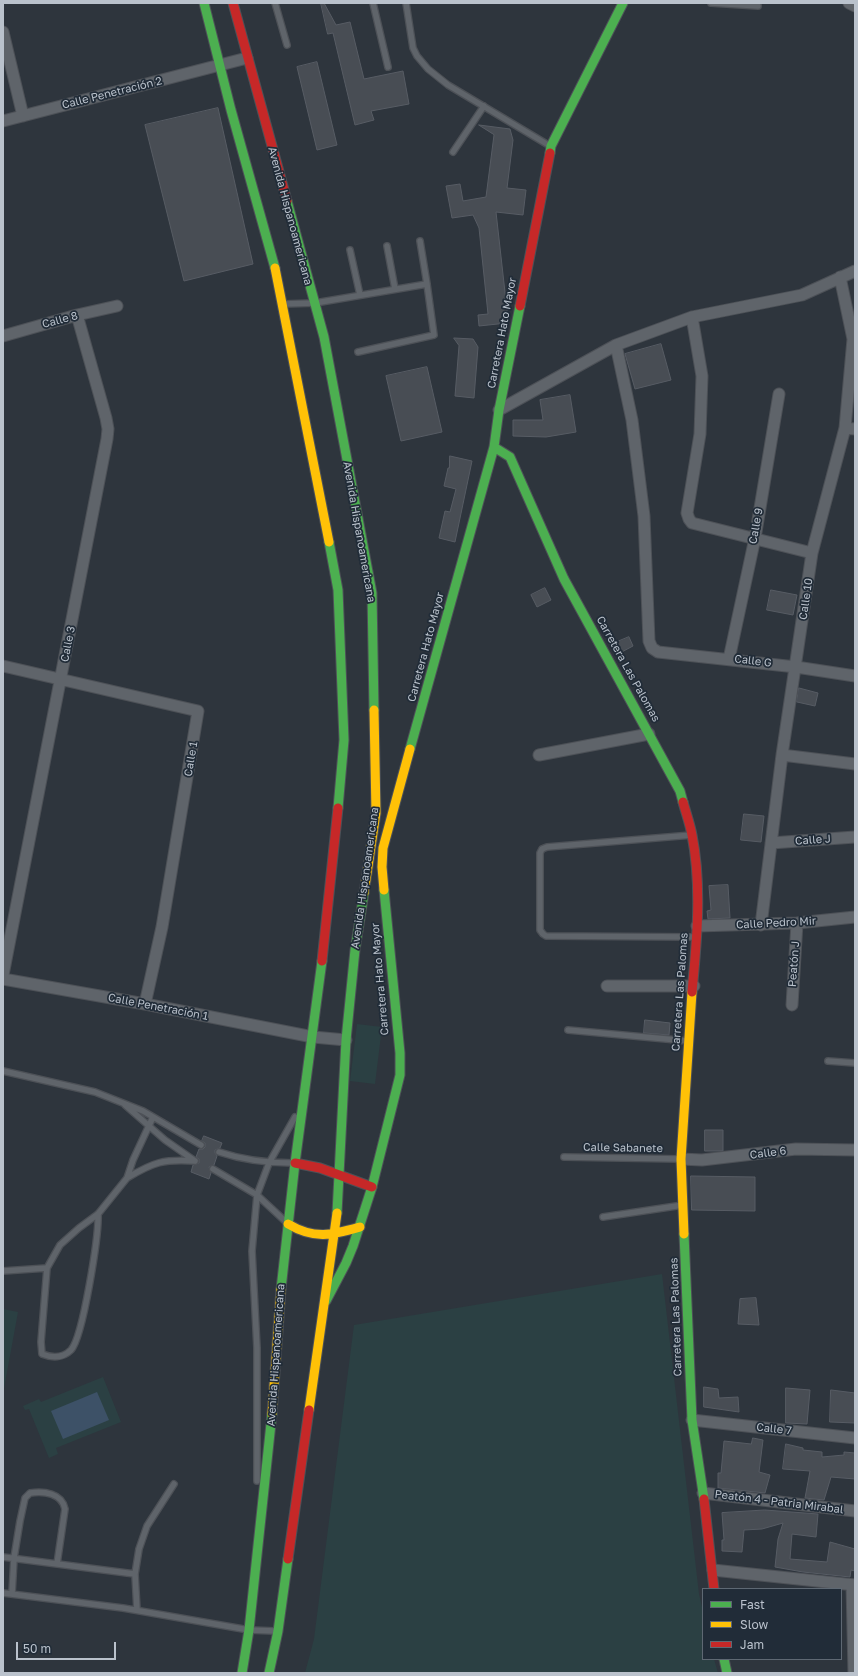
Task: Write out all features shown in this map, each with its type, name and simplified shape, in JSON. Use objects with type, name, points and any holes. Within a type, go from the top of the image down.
[{"type":"main road","name":"Avenida Hispanoamericana","points":[[204,3],[274,263],[338,590],[344,740],[327,923],[295,1164],[282,1279],[272,1412],[250,1630],[242,1673]]},
{"type":"main road","name":"Avenida Hispanoamericana","points":[[233,3],[324,337],[372,593],[376,813],[355,950],[346,1040],[340,1175],[334,1234],[278,1631],[269,1673]]},
{"type":"main road","name":"Carretera Hato Mayor","points":[[324,1305],[346,1263],[360,1227],[372,1187],[400,1075],[400,1053],[382,867],[383,848],[494,447],[499,410],[551,146],[623,3]]},
{"type":"main road","name":"Carretera Las Palomas","points":[[494,447],[510,457],[564,579],[680,791],[692,835],[696,875],[697,932],[694,986],[688,1041],[681,1159],[692,1420],[703,1493],[714,1588]]},
{"type":"main road","points":[[295,1164],[312,1166],[372,1187]]},
{"type":"main road","points":[[288,1224],[300,1232],[314,1235],[334,1234],[360,1227]]},
{"type":"main road","points":[[724,1660],[727,1673]]},
{"type":"street","points":[[849,3],[855,6]]},
{"type":"street","points":[[3,32],[23,116]]},
{"type":"street","points":[[220,66],[247,58]]},
{"type":"street","name":"Calle Penetración 2","points":[[3,121],[220,66]]},
{"type":"street","points":[[499,410],[616,345],[692,317],[802,295],[855,271]]},
{"type":"street","name":"Calle 10","points":[[761,925],[782,755],[812,553],[850,429],[854,339],[840,277]]},
{"type":"street","name":"Calle 8","points":[[3,336],[77,315],[117,306]]},
{"type":"street","name":"Calle 3","points":[[3,975],[62,679],[108,428],[77,315]]},
{"type":"street","points":[[692,317],[702,376],[700,434],[687,513],[689,520],[692,523],[812,553]]},
{"type":"street","name":"Calle G","points":[[616,345],[632,420],[644,516],[649,641],[652,648],[658,652],[729,658],[855,676]]},
{"type":"street","name":"Calle 9","points":[[729,658],[755,538],[779,394]]},
{"type":"street","name":"Calle 1","points":[[3,666],[196,709],[198,713],[162,928],[145,1004]]},
{"type":"street","points":[[539,755],[649,734]]},
{"type":"street","points":[[782,755],[855,764]]},
{"type":"street","name":"Calle J","points":[[771,843],[855,837]]},
{"type":"street","name":"Calle Pedro Mir","points":[[697,932],[855,917]]},
{"type":"street","name":"Peatón J","points":[[792,1005],[797,923]]},
{"type":"street","name":"Calle Penetración 1","points":[[3,980],[145,1004],[313,1037]]},
{"type":"street","points":[[607,986],[694,986]]},
{"type":"street","points":[[313,1037],[346,1040]]},
{"type":"street","name":"Calle 6","points":[[681,1159],[702,1160],[796,1149],[855,1150]]},
{"type":"street","name":"Calle 7","points":[[692,1420],[855,1438]]},
{"type":"street","name":"Peatón 4 - Patria Mirabal","points":[[703,1493],[855,1512]]},
{"type":"street","points":[[712,1570],[854,1585],[854,1673]]},
{"type":"lane","points":[[275,3],[287,45]]},
{"type":"lane","points":[[373,3],[388,67]]},
{"type":"lane","points":[[406,3],[411,39],[417,56],[428,69],[448,85],[551,146]]},
{"type":"lane","points":[[712,3],[758,6]]},
{"type":"lane","points":[[454,152],[484,106]]},
{"type":"lane","points":[[358,352],[434,335],[420,241]]},
{"type":"lane","points":[[387,246],[395,289]]},
{"type":"lane","points":[[350,250],[360,295]]},
{"type":"lane","points":[[282,304],[314,303],[427,284]]},
{"type":"lane","points":[[692,835],[542,848],[540,852],[540,930],[546,936],[697,932]]},
{"type":"lane","points":[[568,1030],[688,1041]]},
{"type":"lane","points":[[828,1062],[855,1063]]},
{"type":"lane","points":[[3,1071],[95,1092],[153,1117],[201,1145]]},
{"type":"lane","points":[[257,1554],[257,1348],[252,1251],[258,1195],[269,1163],[304,1101]]},
{"type":"lane","points":[[121,1102],[148,1126],[195,1161],[170,1160],[154,1163],[127,1178]]},
{"type":"lane","points":[[98,1214],[99,1226],[95,1251],[76,1343],[70,1351],[61,1356],[50,1357],[42,1354],[41,1342],[47,1268],[60,1245],[98,1214],[127,1178],[133,1160],[153,1117]]},
{"type":"lane","points":[[219,1152],[232,1157],[269,1163],[295,1164]]},
{"type":"lane","name":"Calle Sabanete","points":[[564,1157],[681,1159]]},
{"type":"lane","points":[[212,1169],[258,1195],[288,1224]]},
{"type":"lane","points":[[603,1217],[683,1205]]},
{"type":"lane","points":[[3,1271],[47,1268]]},
{"type":"lane","points":[[138,1610],[136,1574],[139,1549],[147,1526],[174,1484]]},
{"type":"lane","points":[[12,1594],[14,1558],[25,1498],[30,1493],[55,1495],[62,1500],[65,1509],[57,1564]]},
{"type":"lane","points":[[3,1557],[136,1574]]},
{"type":"lane","points":[[3,1593],[138,1610],[250,1630],[278,1631]]},
{"type":"green space","points":[[357,1024],[382,1027],[375,1084],[350,1081]]},
{"type":"green space","points":[[662,1274],[699,1594],[702,1607],[702,1660],[714,1660],[718,1673],[305,1673],[314,1639],[354,1325]]},
{"type":"green space","points":[[3,1309],[18,1312],[3,1394]]},
{"type":"green space","points":[[103,1377],[121,1422],[56,1448],[58,1454],[49,1458],[29,1409],[25,1410],[23,1406],[39,1399],[41,1402]]},
{"type":"water","points":[[97,1392],[109,1420],[63,1439],[51,1411]]},
{"type":"building","points":[[321,3],[324,3],[336,25],[350,22],[364,79],[403,71],[409,104],[371,111],[374,120],[355,125],[333,33],[328,34]]},
{"type":"building","points":[[317,62],[337,145],[317,150],[297,67]]},
{"type":"building","points":[[218,108],[253,264],[184,281],[145,125]]},
{"type":"building","points":[[479,125],[510,129],[513,140],[507,188],[526,190],[523,215],[496,212],[508,319],[507,323],[479,326],[478,315],[488,314],[479,228],[473,215],[452,218],[446,186],[460,184],[463,201],[486,197],[494,135]]},
{"type":"building","points":[[454,338],[473,339],[478,347],[474,398],[455,396],[459,346]]},
{"type":"building","points":[[661,344],[671,380],[635,389],[625,354]]},
{"type":"building","points":[[427,367],[442,432],[401,441],[386,376]]},
{"type":"building","points":[[570,395],[576,432],[546,437],[513,436],[513,420],[543,420],[540,400]]},
{"type":"building","points":[[450,456],[472,461],[455,542],[439,538],[445,511],[450,512],[456,489],[444,486],[449,468]]},
{"type":"building","points":[[545,588],[551,600],[537,607],[531,595]]},
{"type":"building","points":[[771,590],[797,595],[793,615],[767,610]]},
{"type":"building","points":[[629,637],[633,646],[616,655],[610,645]]},
{"type":"building","points":[[799,688],[818,693],[815,706],[797,702]]},
{"type":"building","points":[[744,814],[764,816],[761,842],[741,840]]},
{"type":"building","points":[[728,885],[730,918],[708,919],[707,911],[711,910],[709,886]]},
{"type":"building","points":[[645,1020],[670,1023],[669,1035],[644,1033]]},
{"type":"building","points":[[705,1130],[723,1130],[723,1151],[705,1151]]},
{"type":"building","points":[[204,1136],[222,1143],[220,1148],[215,1150],[217,1156],[214,1165],[209,1167],[211,1173],[209,1179],[191,1172],[193,1165],[199,1163],[199,1159],[196,1157],[199,1149],[203,1149],[205,1147],[205,1143],[202,1141]]},
{"type":"building","points":[[691,1176],[755,1177],[755,1211],[692,1210]]},
{"type":"building","points":[[756,1298],[759,1325],[738,1324],[740,1299]]},
{"type":"building","points":[[704,1387],[718,1389],[719,1398],[738,1397],[739,1412],[704,1407]]},
{"type":"building","points":[[786,1388],[810,1390],[807,1424],[786,1423]]},
{"type":"building","points":[[831,1390],[855,1393],[855,1423],[830,1422]]},
{"type":"building","points":[[753,1438],[763,1440],[759,1472],[770,1475],[765,1493],[718,1488],[718,1473],[721,1473],[724,1441],[751,1444]]},
{"type":"building","points":[[786,1444],[803,1448],[803,1450],[822,1452],[822,1457],[844,1455],[844,1452],[855,1453],[855,1479],[831,1477],[824,1500],[805,1498],[810,1471],[783,1469]]},
{"type":"building","points":[[765,1510],[818,1514],[816,1537],[792,1534],[790,1559],[827,1562],[830,1542],[855,1549],[855,1571],[851,1570],[850,1577],[803,1572],[775,1567],[778,1539],[783,1523],[762,1529],[744,1530],[742,1552],[722,1551],[722,1540],[724,1540],[722,1513]]},
{"type":"traffic: fast","points":[[204,3],[231,110],[275,268]]},
{"type":"traffic: fast","points":[[550,153],[551,146],[623,3]]},
{"type":"traffic: fast","points":[[287,201],[324,337],[372,593],[374,710]]},
{"type":"traffic: fast","points":[[410,749],[494,447],[499,410],[520,306]]},
{"type":"traffic: fast","points":[[494,447],[510,457],[564,579],[680,791],[683,802]]},
{"type":"traffic: fast","points":[[329,542],[338,590],[344,740],[338,808]]},
{"type":"traffic: fast","points":[[326,1301],[346,1263],[353,1246],[372,1187],[400,1075],[400,1053],[384,890]]},
{"type":"traffic: fast","points":[[337,1213],[346,1040],[355,950],[364,893]]},
{"type":"traffic: fast","points":[[281,1289],[295,1163],[322,961]]},
{"type":"traffic: fast","points":[[684,1234],[692,1420],[704,1499]]},
{"type":"traffic: fast","points":[[242,1673],[249,1630],[272,1414]]},
{"type":"traffic: fast","points":[[269,1673],[278,1631],[288,1559]]},
{"type":"traffic: fast","points":[[724,1660],[727,1673]]},
{"type":"traffic: slow","points":[[275,268],[329,542]]},
{"type":"traffic: slow","points":[[364,893],[376,813],[374,710]]},
{"type":"traffic: slow","points":[[384,890],[382,867],[383,848],[410,749]]},
{"type":"traffic: slow","points":[[684,1234],[681,1159],[692,992]]},
{"type":"traffic: slow","points":[[309,1410],[337,1213]]},
{"type":"traffic: slow","points":[[288,1224],[298,1229],[315,1234],[332,1234],[360,1227]]},
{"type":"traffic: slow","points":[[272,1414],[281,1289]]},
{"type":"traffic: jam","points":[[233,3],[287,201]]},
{"type":"traffic: jam","points":[[520,306],[550,153]]},
{"type":"traffic: jam","points":[[683,802],[692,835],[698,893],[697,933],[692,992]]},
{"type":"traffic: jam","points":[[322,961],[338,808]]},
{"type":"traffic: jam","points":[[295,1163],[320,1168],[372,1187]]},
{"type":"traffic: jam","points":[[288,1559],[309,1410]]},
{"type":"traffic: jam","points":[[704,1499],[714,1588]]}]
